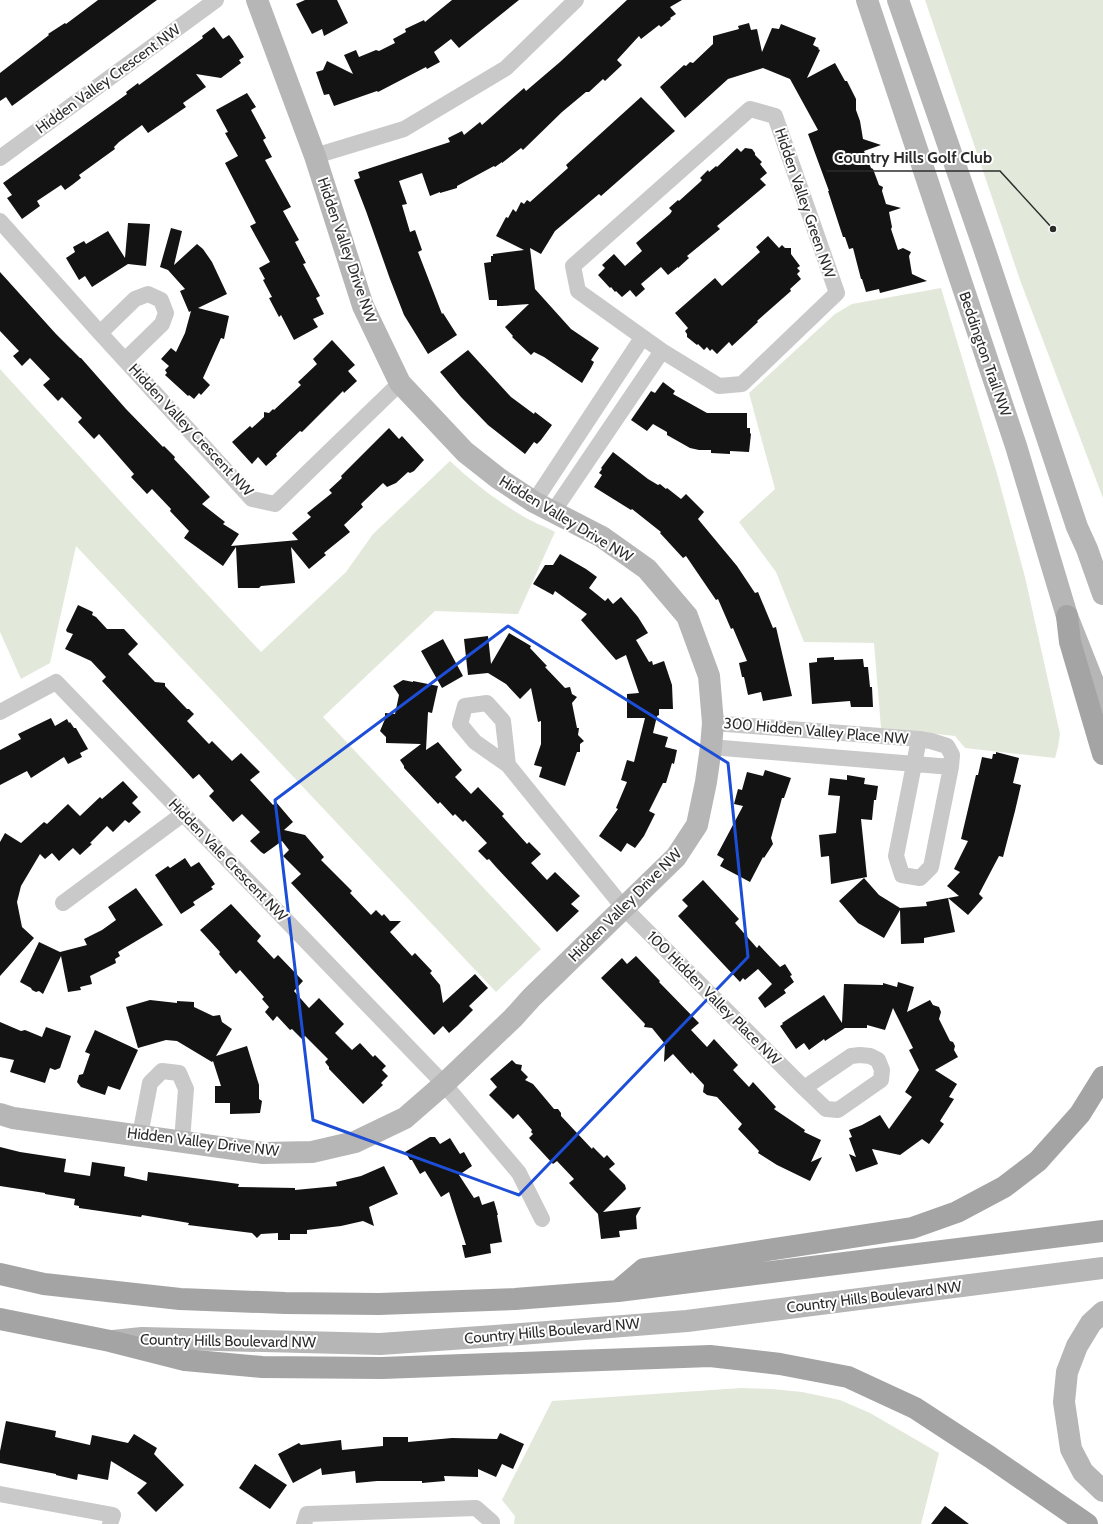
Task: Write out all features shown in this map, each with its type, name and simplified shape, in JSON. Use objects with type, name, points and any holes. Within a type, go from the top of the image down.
[{"type":"main road","name":"Hidden Valley Drive NW","points":[[0,1114],[13,1118],[263,1153],[312,1152],[355,1142],[405,1118],[444,1084],[513,1018],[532,997],[623,907],[676,857],[697,825],[706,782],[713,723],[709,676],[688,616],[647,569],[602,537],[534,502],[498,478],[465,452],[400,383],[363,306],[315,156],[257,0]]},
{"type":"main road","name":"Beddington Trail NW","points":[[867,0],[1016,446],[1067,616],[1103,708]]},
{"type":"main road","points":[[898,0],[985,251],[1077,527],[1103,578]]},
{"type":"main road","points":[[1087,549],[1103,594]]},
{"type":"main road","points":[[1067,616],[1070,642],[1103,754]]},
{"type":"main road","points":[[618,1291],[644,1269],[912,1228],[957,1212],[1004,1186],[1038,1161],[1080,1114],[1103,1077]]},
{"type":"main road","points":[[0,1274],[44,1284],[180,1299],[285,1303],[379,1304],[515,1299],[618,1291],[1103,1231]]},
{"type":"main road","name":"Country Hills Boulevard NW","points":[[0,1319],[110,1341],[142,1338],[380,1344],[686,1321],[1103,1268]]},
{"type":"main road","points":[[1103,1312],[1091,1323],[1077,1346],[1067,1372],[1064,1402],[1071,1449],[1083,1472],[1103,1491]]},
{"type":"main road","points":[[110,1341],[185,1360],[262,1368],[382,1368],[710,1356],[780,1364],[848,1377],[915,1408],[1084,1521]]},
{"type":"street","name":"Hidden Valley Crescent NW","points":[[0,158],[216,0]]},
{"type":"street","points":[[315,156],[404,129],[506,68],[576,0]]},
{"type":"street","name":"Hidden Valley Green NW","points":[[750,109],[774,116],[837,293],[742,384],[719,386],[642,338],[578,291],[572,266],[750,109]]},
{"type":"street","name":"Hidden Valley Crescent NW","points":[[0,221],[100,333],[252,498],[275,504],[400,383]]},
{"type":"street","name":"Hidden Valley Crescent NW","points":[[100,333],[135,299],[148,294],[161,300],[166,313],[162,324],[125,360]]},
{"type":"street","points":[[534,502],[642,338]]},
{"type":"street","points":[[553,512],[662,351]]},
{"type":"street","name":"Hidden Vale Crescent NW","points":[[0,712],[56,682],[444,1084],[519,1173],[542,1219]]},
{"type":"street","name":"300 Hidden Valley Place NW","points":[[713,723],[919,739],[947,746],[952,755],[951,767],[931,867],[920,878],[902,875],[896,856],[919,739]]},
{"type":"street","name":"300 Hidden Valley Place NW","points":[[711,747],[951,767]]},
{"type":"street","name":"100 Hidden Valley Place NW","points":[[508,765],[623,907],[804,1088]]},
{"type":"street","points":[[63,903],[183,814]]},
{"type":"street","points":[[140,1135],[150,1083],[162,1071],[179,1073],[186,1089],[182,1141]]},
{"type":"street","points":[[0,1494],[113,1515],[110,1524]]},
{"type":"street","points":[[304,1524],[307,1514],[476,1508],[492,1522],[492,1524]]},
{"type":"highlighted area","points":[[508,626],[728,763],[748,957],[519,1195],[313,1120],[275,800]]},
{"type":"green space","points":[[925,0],[1103,0],[1103,498],[1020,280]]},
{"type":"green space","points":[[941,288],[998,477],[1025,577],[1060,734],[1055,758],[965,748],[955,736],[881,728],[874,643],[804,642],[776,572],[739,522],[775,489],[749,393],[835,314],[852,304]]},
{"type":"green space","points":[[0,369],[261,652],[346,572],[373,534],[450,461],[493,497],[525,517],[555,532],[518,614],[435,611],[323,717],[541,949],[496,992],[76,546],[50,663],[21,679],[0,632]]},
{"type":"green space","points":[[741,1388],[802,1392],[840,1400],[870,1413],[939,1453],[921,1524],[514,1524],[515,1516],[502,1500],[552,1401]]},
{"type":"building","points":[[98,0],[157,0],[12,106],[6,97],[0,101],[0,73],[49,35],[48,34],[65,23],[66,24]]},
{"type":"building","points":[[305,0],[337,0],[348,23],[324,36],[322,29],[312,34],[296,4]]},
{"type":"building","points":[[452,0],[519,0],[459,48],[451,39],[434,52],[440,62],[427,69],[426,67],[378,92],[377,91],[334,106],[329,94],[324,95],[316,72],[323,70],[327,61],[353,74],[344,55],[356,50],[359,57],[376,50],[379,51],[395,43],[393,39],[406,32],[405,29],[424,20],[425,22]]},
{"type":"building","points":[[627,0],[682,0],[670,7],[676,14],[670,18],[671,19],[661,27],[659,25],[641,39],[639,36],[617,60],[622,65],[605,81],[603,79],[589,92],[586,92],[562,112],[523,150],[521,148],[502,163],[457,186],[457,188],[430,196],[422,173],[399,181],[407,204],[402,205],[410,232],[415,230],[422,250],[418,252],[442,314],[443,313],[457,335],[428,354],[404,315],[390,279],[354,180],[360,178],[358,172],[450,142],[448,138],[462,131],[464,135],[480,122],[482,125],[524,88],[526,91],[560,62]]},
{"type":"building","points":[[749,23],[751,30],[757,29],[762,52],[772,28],[779,29],[781,24],[816,38],[813,45],[820,50],[807,78],[835,63],[845,81],[847,81],[856,99],[856,110],[860,121],[863,139],[881,145],[864,151],[879,185],[883,187],[882,191],[886,204],[901,208],[889,212],[892,227],[891,229],[898,250],[903,248],[911,252],[909,256],[912,274],[927,281],[880,293],[879,289],[866,292],[853,248],[849,249],[845,237],[843,237],[829,191],[808,134],[818,130],[790,79],[763,68],[728,79],[685,118],[660,87],[684,65],[686,66],[690,62],[693,63],[713,44],[713,36],[739,29],[738,26]]},
{"type":"building","points":[[214,27],[223,39],[229,35],[233,40],[244,57],[239,60],[241,63],[221,78],[196,74],[206,87],[183,103],[186,107],[148,133],[142,125],[119,142],[114,147],[115,149],[79,175],[81,178],[72,185],[65,190],[61,185],[37,201],[40,206],[22,219],[7,198],[12,195],[3,183],[127,94],[126,92],[138,83],[139,85],[203,38],[202,36]]},
{"type":"building","points":[[247,93],[256,107],[251,110],[266,138],[263,140],[272,157],[265,160],[291,207],[283,211],[299,240],[295,242],[306,263],[303,264],[320,296],[316,298],[324,314],[313,319],[318,327],[294,340],[281,315],[279,317],[269,298],[272,297],[263,280],[265,279],[259,268],[270,262],[250,226],[256,223],[225,163],[238,156],[225,133],[228,132],[216,110]]},
{"type":"building","points":[[641,97],[675,131],[601,196],[599,194],[555,231],[541,254],[530,248],[535,289],[571,329],[599,348],[591,360],[594,362],[582,383],[544,357],[534,352],[531,355],[512,337],[513,336],[505,327],[529,304],[497,306],[497,300],[489,300],[484,263],[491,262],[491,256],[493,256],[493,254],[524,250],[496,236],[506,217],[508,218],[513,209],[516,212],[521,202],[524,204],[527,200],[530,202],[568,168],[566,165]]},
{"type":"building","points":[[737,148],[741,152],[745,148],[752,149],[755,155],[762,162],[760,164],[767,173],[760,179],[766,185],[717,226],[720,229],[687,256],[689,258],[678,268],[668,275],[661,267],[641,284],[645,289],[636,297],[630,290],[622,297],[611,287],[610,288],[598,275],[605,268],[602,265],[614,254],[625,266],[642,251],[636,243],[670,214],[672,211],[669,208],[699,183],[702,180],[700,178],[708,170],[709,172],[716,166],[717,167]]},
{"type":"building","points":[[128,223],[150,224],[146,266],[128,264],[92,287],[85,276],[79,280],[66,258],[75,252],[73,247],[84,241],[86,244],[108,231],[125,258]]},
{"type":"building","points":[[171,228],[182,231],[174,265],[197,244],[203,249],[212,262],[227,294],[198,308],[229,316],[224,339],[221,338],[203,378],[210,385],[201,395],[199,393],[194,399],[189,395],[188,396],[165,375],[167,373],[165,370],[169,366],[161,359],[171,348],[176,352],[185,333],[191,311],[189,312],[180,291],[185,289],[168,270],[160,267]]},
{"type":"building","points":[[768,236],[779,248],[782,245],[785,248],[791,248],[791,254],[800,266],[797,268],[800,271],[797,274],[801,279],[790,289],[791,291],[757,321],[758,322],[732,346],[729,342],[717,354],[712,349],[710,351],[707,347],[704,350],[687,337],[685,331],[688,328],[675,313],[715,278],[722,286],[760,252],[756,247]]},
{"type":"building","points":[[0,272],[56,334],[81,358],[126,409],[163,447],[164,446],[175,457],[174,459],[210,497],[202,504],[225,522],[223,524],[239,534],[231,546],[298,540],[292,533],[311,517],[307,513],[332,493],[329,490],[342,478],[341,476],[389,428],[399,439],[402,436],[424,460],[414,471],[410,473],[408,472],[396,483],[387,487],[383,483],[361,504],[363,507],[344,525],[350,532],[324,553],[326,555],[309,569],[291,547],[295,583],[261,586],[259,588],[238,588],[236,547],[223,566],[184,538],[189,531],[170,511],[171,509],[152,489],[147,494],[131,477],[134,474],[99,434],[94,439],[78,422],[82,418],[62,397],[58,401],[43,385],[50,379],[30,358],[22,366],[13,356],[19,351],[0,331]]},
{"type":"building","points":[[332,340],[355,365],[348,371],[357,381],[344,393],[343,391],[302,432],[300,431],[266,466],[258,457],[252,464],[232,442],[250,426],[252,428],[264,417],[264,412],[269,413],[273,409],[274,410],[301,385],[298,382],[317,364],[313,359]]},
{"type":"building","points":[[468,350],[511,397],[552,425],[541,440],[537,444],[534,442],[525,454],[488,425],[461,397],[440,372]]},
{"type":"building","points":[[663,382],[675,391],[673,394],[707,413],[747,413],[747,428],[750,428],[751,434],[749,452],[730,451],[730,454],[711,453],[711,450],[690,448],[667,435],[667,432],[653,424],[647,431],[631,420],[651,391],[655,393]]},
{"type":"building","points":[[613,452],[648,479],[658,485],[660,484],[666,489],[667,488],[681,499],[686,494],[704,512],[698,519],[737,566],[755,593],[758,592],[773,628],[776,627],[792,696],[763,701],[761,692],[748,695],[739,663],[747,661],[733,628],[731,629],[718,599],[716,600],[686,556],[683,558],[660,533],[661,532],[632,509],[631,510],[594,487],[602,475],[599,473],[602,469],[601,468]]},
{"type":"building","points":[[560,554],[597,577],[589,588],[605,601],[608,598],[613,604],[621,597],[638,617],[648,633],[636,640],[649,662],[652,661],[653,665],[664,661],[672,685],[673,709],[659,709],[659,715],[657,716],[653,733],[668,737],[665,747],[677,750],[674,764],[672,763],[666,783],[663,783],[649,811],[655,814],[644,836],[635,848],[627,843],[621,852],[599,836],[618,809],[616,808],[627,782],[621,780],[627,760],[634,762],[645,718],[627,718],[627,694],[639,693],[626,655],[616,660],[581,620],[587,614],[555,591],[553,595],[533,584],[545,565],[553,565]]},
{"type":"building","points":[[78,605],[93,612],[92,615],[96,617],[107,629],[124,629],[138,644],[128,654],[155,682],[165,683],[165,686],[187,709],[194,714],[187,721],[209,744],[212,741],[232,761],[241,753],[260,772],[250,780],[273,805],[276,802],[293,822],[284,830],[305,835],[324,857],[321,860],[352,891],[350,893],[371,915],[376,910],[382,916],[384,914],[390,921],[401,921],[390,932],[412,956],[415,953],[432,971],[430,973],[440,985],[443,1003],[475,974],[488,988],[469,1006],[473,1010],[457,1026],[449,1033],[443,1026],[434,1035],[291,883],[301,874],[283,856],[289,850],[282,841],[264,854],[261,852],[250,841],[260,832],[242,814],[233,822],[209,796],[214,791],[199,774],[193,779],[102,681],[106,677],[91,661],[65,649],[73,634],[67,632],[66,630]]},
{"type":"building","points":[[509,633],[531,646],[530,648],[547,666],[545,667],[565,688],[570,687],[572,694],[577,697],[572,703],[577,728],[579,728],[578,735],[584,741],[580,744],[580,752],[577,752],[565,786],[539,777],[542,767],[534,765],[541,744],[541,721],[538,722],[531,688],[520,699],[506,684],[488,673],[468,675],[464,639],[488,636],[491,664]]},
{"type":"building","points":[[443,639],[463,676],[442,688],[421,651]]},
{"type":"building","points":[[834,657],[834,660],[863,659],[864,667],[868,667],[870,687],[872,687],[873,707],[851,707],[850,701],[812,704],[809,663],[817,662],[817,658]]},
{"type":"building","points":[[403,680],[438,686],[432,713],[428,712],[426,750],[438,742],[462,770],[455,777],[471,794],[478,787],[504,814],[502,816],[527,844],[529,842],[541,854],[531,863],[547,880],[555,872],[580,896],[571,904],[579,911],[557,932],[489,859],[487,860],[478,851],[487,843],[465,820],[463,822],[455,814],[453,816],[440,802],[438,804],[404,768],[400,760],[421,744],[386,743],[386,737],[380,731],[385,719],[385,713],[395,714],[399,695],[393,686]]},
{"type":"building","points":[[51,718],[55,726],[67,719],[74,728],[76,728],[88,749],[80,753],[82,757],[68,764],[64,757],[31,778],[27,771],[0,785],[0,750],[21,739],[18,734]]},
{"type":"building","points":[[996,752],[1019,758],[1013,783],[1021,785],[1015,811],[1003,857],[999,856],[979,894],[983,898],[968,915],[948,898],[959,896],[947,886],[960,872],[954,869],[968,841],[961,839],[976,775],[978,775],[982,757],[992,759],[993,754],[996,754]]},
{"type":"building","points":[[765,770],[791,778],[784,798],[782,798],[771,838],[773,844],[764,858],[763,857],[750,882],[720,866],[724,859],[717,855],[743,806],[734,804],[738,789],[742,790],[747,772],[763,776]]},
{"type":"building","points":[[847,775],[865,778],[864,784],[878,786],[876,800],[874,800],[872,820],[861,819],[867,877],[831,884],[829,856],[821,857],[819,835],[836,833],[840,796],[828,795],[830,778],[847,780]]},
{"type":"building","points":[[123,781],[138,797],[132,803],[141,812],[129,823],[125,820],[113,832],[107,826],[90,843],[92,844],[80,855],[73,848],[59,861],[52,853],[45,859],[40,854],[21,886],[17,902],[22,927],[34,938],[0,976],[0,842],[5,833],[21,843],[44,822],[47,824],[68,804],[80,816],[100,797],[102,799]]},
{"type":"building","points":[[185,858],[191,867],[199,862],[215,884],[211,887],[213,889],[193,902],[195,905],[181,914],[155,875],[168,866],[170,868]]},
{"type":"building","points":[[864,878],[879,895],[900,908],[927,906],[926,902],[948,898],[955,932],[924,938],[924,943],[901,944],[900,910],[884,938],[858,923],[839,901]]},
{"type":"building","points":[[703,880],[739,919],[735,923],[757,948],[759,945],[780,967],[785,964],[792,975],[790,976],[794,982],[784,990],[786,993],[765,1008],[758,998],[772,984],[758,969],[745,980],[743,978],[740,982],[678,916],[688,906],[682,900]]},
{"type":"building","points":[[136,888],[163,925],[118,952],[120,956],[115,959],[116,963],[90,976],[92,984],[80,987],[81,990],[68,992],[61,956],[43,994],[39,991],[36,992],[32,990],[20,982],[39,942],[60,952],[87,945],[84,939],[102,930],[116,920],[108,907]]},
{"type":"building","points":[[231,904],[261,936],[257,941],[274,959],[278,955],[303,981],[294,991],[309,1008],[319,998],[344,1024],[335,1033],[352,1050],[360,1043],[373,1057],[375,1055],[386,1066],[382,1070],[388,1076],[381,1083],[383,1085],[363,1104],[329,1069],[325,1062],[328,1059],[305,1036],[302,1039],[292,1029],[290,1030],[277,1016],[273,1021],[265,1012],[269,1007],[262,999],[264,997],[240,970],[236,974],[219,954],[220,952],[200,930]]},
{"type":"building","points":[[636,956],[699,1023],[691,1030],[707,1047],[714,1039],[738,1065],[733,1070],[749,1087],[753,1082],[776,1107],[774,1109],[805,1130],[804,1132],[821,1140],[811,1162],[822,1157],[810,1181],[777,1165],[758,1153],[759,1151],[738,1129],[742,1124],[717,1097],[707,1095],[703,1092],[704,1085],[692,1072],[691,1074],[673,1054],[664,1062],[665,1044],[652,1028],[644,1027],[645,1024],[601,978],[622,958],[627,964]]},
{"type":"building","points":[[898,982],[914,987],[907,1012],[930,1000],[933,1005],[939,1007],[941,1012],[939,1019],[950,1041],[953,1042],[955,1046],[954,1050],[958,1057],[935,1070],[957,1084],[949,1097],[954,1099],[940,1121],[944,1124],[929,1144],[922,1139],[900,1155],[872,1149],[878,1164],[856,1172],[849,1154],[856,1157],[849,1138],[852,1137],[849,1130],[880,1115],[889,1129],[912,1097],[905,1092],[919,1070],[909,1050],[913,1048],[893,1008],[885,1030],[867,1025],[867,1028],[845,1028],[825,1041],[824,1039],[809,1050],[804,1043],[796,1049],[780,1026],[783,1024],[782,1023],[824,995],[842,1023],[844,984],[883,985],[883,983],[897,987]]},
{"type":"building","points":[[150,1000],[177,1003],[177,1001],[194,1002],[194,1007],[213,1016],[220,1015],[222,1022],[232,1029],[216,1056],[247,1046],[259,1085],[259,1099],[262,1101],[260,1113],[230,1114],[230,1103],[215,1103],[215,1086],[221,1086],[213,1061],[212,1062],[177,1041],[166,1040],[138,1048],[126,1007]]},
{"type":"building","points":[[0,1022],[21,1031],[25,1030],[42,1037],[46,1027],[71,1036],[60,1068],[55,1070],[50,1068],[45,1083],[10,1072],[14,1060],[0,1057]]},
{"type":"building","points":[[95,1030],[138,1050],[120,1090],[108,1086],[105,1095],[81,1087],[77,1082],[79,1075],[83,1074],[90,1054],[85,1052]]},
{"type":"building","points":[[512,1060],[516,1064],[522,1065],[521,1070],[528,1077],[525,1080],[533,1084],[554,1109],[558,1109],[561,1116],[592,1149],[593,1147],[604,1158],[607,1155],[615,1164],[609,1169],[625,1185],[626,1189],[603,1212],[641,1207],[636,1216],[637,1229],[619,1231],[620,1237],[601,1239],[598,1214],[569,1183],[574,1179],[557,1161],[553,1164],[529,1138],[533,1134],[531,1132],[532,1130],[518,1114],[513,1119],[489,1095],[497,1087],[490,1079]]},
{"type":"building","points":[[430,1137],[435,1137],[440,1144],[450,1138],[460,1154],[464,1152],[472,1166],[459,1175],[474,1198],[479,1196],[482,1205],[494,1201],[498,1215],[502,1242],[490,1244],[491,1253],[465,1258],[462,1245],[466,1245],[449,1192],[441,1197],[425,1171],[420,1174],[412,1160],[410,1160],[405,1152]]},
{"type":"building","points":[[0,1147],[20,1152],[66,1159],[64,1172],[90,1176],[92,1162],[125,1167],[124,1176],[147,1181],[148,1172],[239,1184],[238,1187],[295,1188],[295,1190],[337,1186],[336,1182],[361,1176],[384,1166],[398,1194],[369,1207],[374,1226],[363,1221],[341,1226],[307,1230],[307,1234],[290,1234],[290,1240],[278,1240],[278,1233],[261,1234],[257,1238],[252,1233],[188,1225],[189,1223],[142,1215],[141,1217],[79,1208],[79,1206],[74,1205],[75,1199],[0,1186]]},
{"type":"building","points":[[6,1421],[56,1431],[55,1437],[90,1445],[92,1435],[128,1443],[134,1434],[157,1448],[154,1454],[184,1485],[156,1512],[137,1493],[147,1483],[111,1461],[108,1480],[78,1474],[77,1480],[56,1474],[0,1463],[0,1451]]},
{"type":"building","points":[[500,1433],[524,1444],[513,1469],[502,1464],[496,1477],[478,1469],[478,1477],[444,1476],[445,1481],[422,1483],[422,1481],[377,1481],[356,1483],[355,1471],[322,1475],[321,1468],[293,1483],[278,1454],[299,1443],[301,1445],[341,1440],[342,1450],[383,1446],[383,1437],[408,1437],[408,1442],[452,1438],[497,1439]]},
{"type":"building","points":[[255,1464],[287,1485],[270,1509],[239,1488]]},
{"type":"building","points":[[945,1506],[969,1524],[931,1524]]},
{"type":"place","name":"Country Hills Golf Club","points":[[1053,229]]}]
